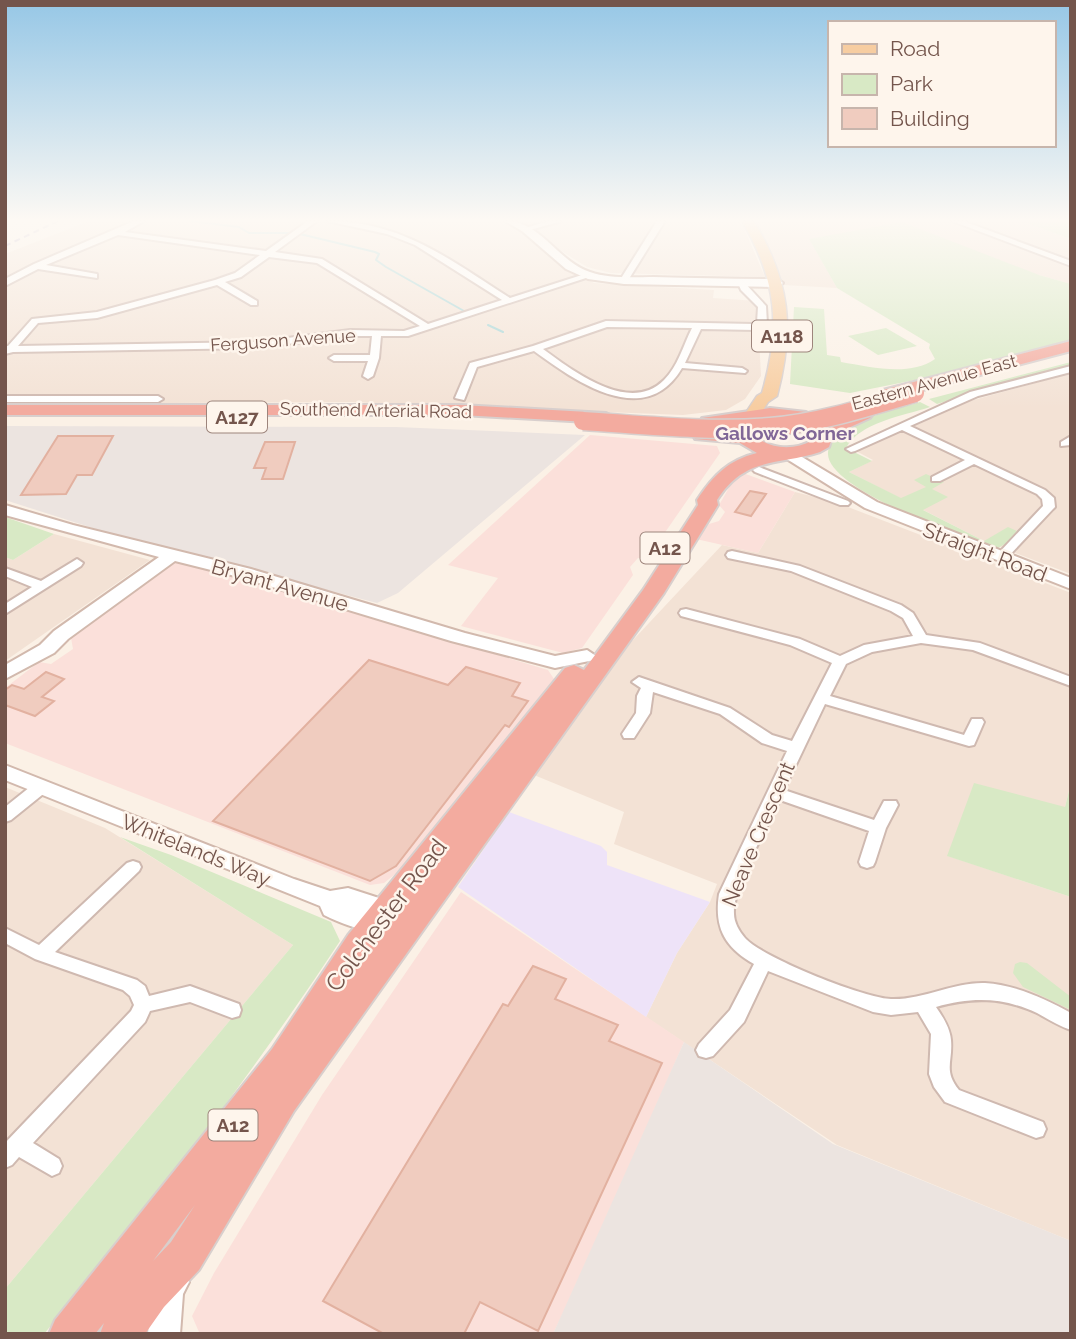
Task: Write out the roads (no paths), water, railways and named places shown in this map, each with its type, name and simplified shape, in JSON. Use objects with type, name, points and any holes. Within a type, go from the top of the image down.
[{"type":"highway","name":"Eastern Avenue East","points":[[793,415],[829,411],[1071,346]]},
{"type":"highway","name":"Eastern Avenue East","points":[[823,437],[847,420],[998,374],[1071,356]]},
{"type":"highway","name":"A127","points":[[915,393],[970,372]]},
{"type":"highway","name":"A127","points":[[464,410],[701,428],[768,427],[823,419],[915,393],[998,374]]},
{"type":"highway","name":"Southend Arterial Road","points":[[5,410],[464,410],[673,422],[751,415]]},
{"type":"highway","name":"Southend Arterial Road","points":[[5,418],[309,416],[464,410],[714,436],[741,451]]},
{"type":"highway","points":[[751,415],[793,415],[812,421],[823,437],[808,450],[774,458],[741,451],[740,427],[751,415]]},
{"type":"highway","name":"Colchester Road","points":[[120,1334],[150,1293],[185,1256],[384,930],[561,672],[587,656],[679,530],[700,503],[707,500],[741,451]]},
{"type":"highway","name":"Colchester Road","points":[[81,1330],[119,1274],[284,1060],[359,944],[431,897],[653,593],[708,505],[707,500]]},
{"type":"main road","name":"A118","points":[[769,396],[781,353],[783,318],[777,283]]},
{"type":"main road","points":[[751,415],[762,399],[769,396],[778,408],[793,415]]},
{"type":"street","points":[[7,351],[35,321],[97,315],[213,283]]},
{"type":"street","points":[[221,283],[254,303]]},
{"type":"street","points":[[355,283],[427,327]]},
{"type":"street","points":[[482,283],[509,301]]},
{"type":"street","name":"Ferguson Avenue","points":[[7,351],[256,345],[350,333],[405,334],[564,283]]},
{"type":"street","points":[[464,410],[473,365],[536,348],[606,324],[750,328],[762,324],[760,301],[742,283]]},
{"type":"street","points":[[536,348],[588,386],[615,395],[641,394],[660,388],[668,382],[697,327]]},
{"type":"street","points":[[369,376],[377,334]]},
{"type":"street","points":[[334,358],[374,358]]},
{"type":"street","points":[[678,365],[742,371]]},
{"type":"street","points":[[851,449],[974,394],[1071,369]]},
{"type":"street","points":[[5,399],[158,399]]},
{"type":"street","points":[[901,426],[1041,492],[1048,498],[1050,505],[1040,519],[1001,557]]},
{"type":"street","name":"Straight Road","points":[[823,437],[820,456],[830,470],[900,519]]},
{"type":"street","points":[[774,458],[827,477]]},
{"type":"street","points":[[774,458],[807,487],[844,503]]},
{"type":"street","points":[[936,478],[974,460]]},
{"type":"street","points":[[807,487],[827,477]]},
{"type":"street","name":"Straight Road","points":[[827,477],[857,498],[900,519],[1071,584]]},
{"type":"street","name":"Bryant Avenue","points":[[5,510],[70,530],[172,555],[458,638],[561,672]]},
{"type":"street","points":[[5,673],[47,649],[61,635],[172,555]]},
{"type":"street","points":[[732,555],[757,557],[808,571],[896,608],[908,616],[921,639]]},
{"type":"street","points":[[5,610],[76,563]]},
{"type":"street","points":[[5,572],[41,586]]},
{"type":"street","points":[[686,613],[795,642],[840,661],[869,648],[921,639],[970,645],[1071,682]]},
{"type":"street","name":"Neave Crescent","points":[[840,661],[728,894],[724,914],[735,939],[764,962],[870,1003],[901,1007],[923,1004],[963,992],[985,991],[1025,999],[1071,1022]]},
{"type":"street","points":[[629,734],[643,713],[644,684],[725,711],[766,739],[796,748]]},
{"type":"street","points":[[820,698],[969,741],[977,722]]},
{"type":"street","name":"Whitelands Way","points":[[5,772],[250,872],[330,900],[332,908],[384,930]]},
{"type":"street","points":[[5,816],[41,787]]},
{"type":"street","points":[[775,793],[878,828]]},
{"type":"street","points":[[867,862],[878,828],[890,805]]},
{"type":"street","points":[[41,954],[134,867]]},
{"type":"street","points":[[5,935],[41,954],[130,985],[138,990],[143,1005],[138,1016],[11,1152],[52,1166]]},
{"type":"street","points":[[706,1049],[737,1016],[764,962]]},
{"type":"street","points":[[143,1005],[190,994],[232,1010]]},
{"type":"street","points":[[923,1004],[940,1030],[940,1053],[936,1068],[942,1085],[952,1096],[1036,1129]]},
{"type":"street","points":[[164,1334],[168,1292],[185,1256]]},
{"type":"waterway","points":[[415,283],[464,311]]},
{"type":"waterway","points":[[488,325],[503,332]]},
{"type":"district","name":"Gallows Corner","points":[[785,433]]}]
